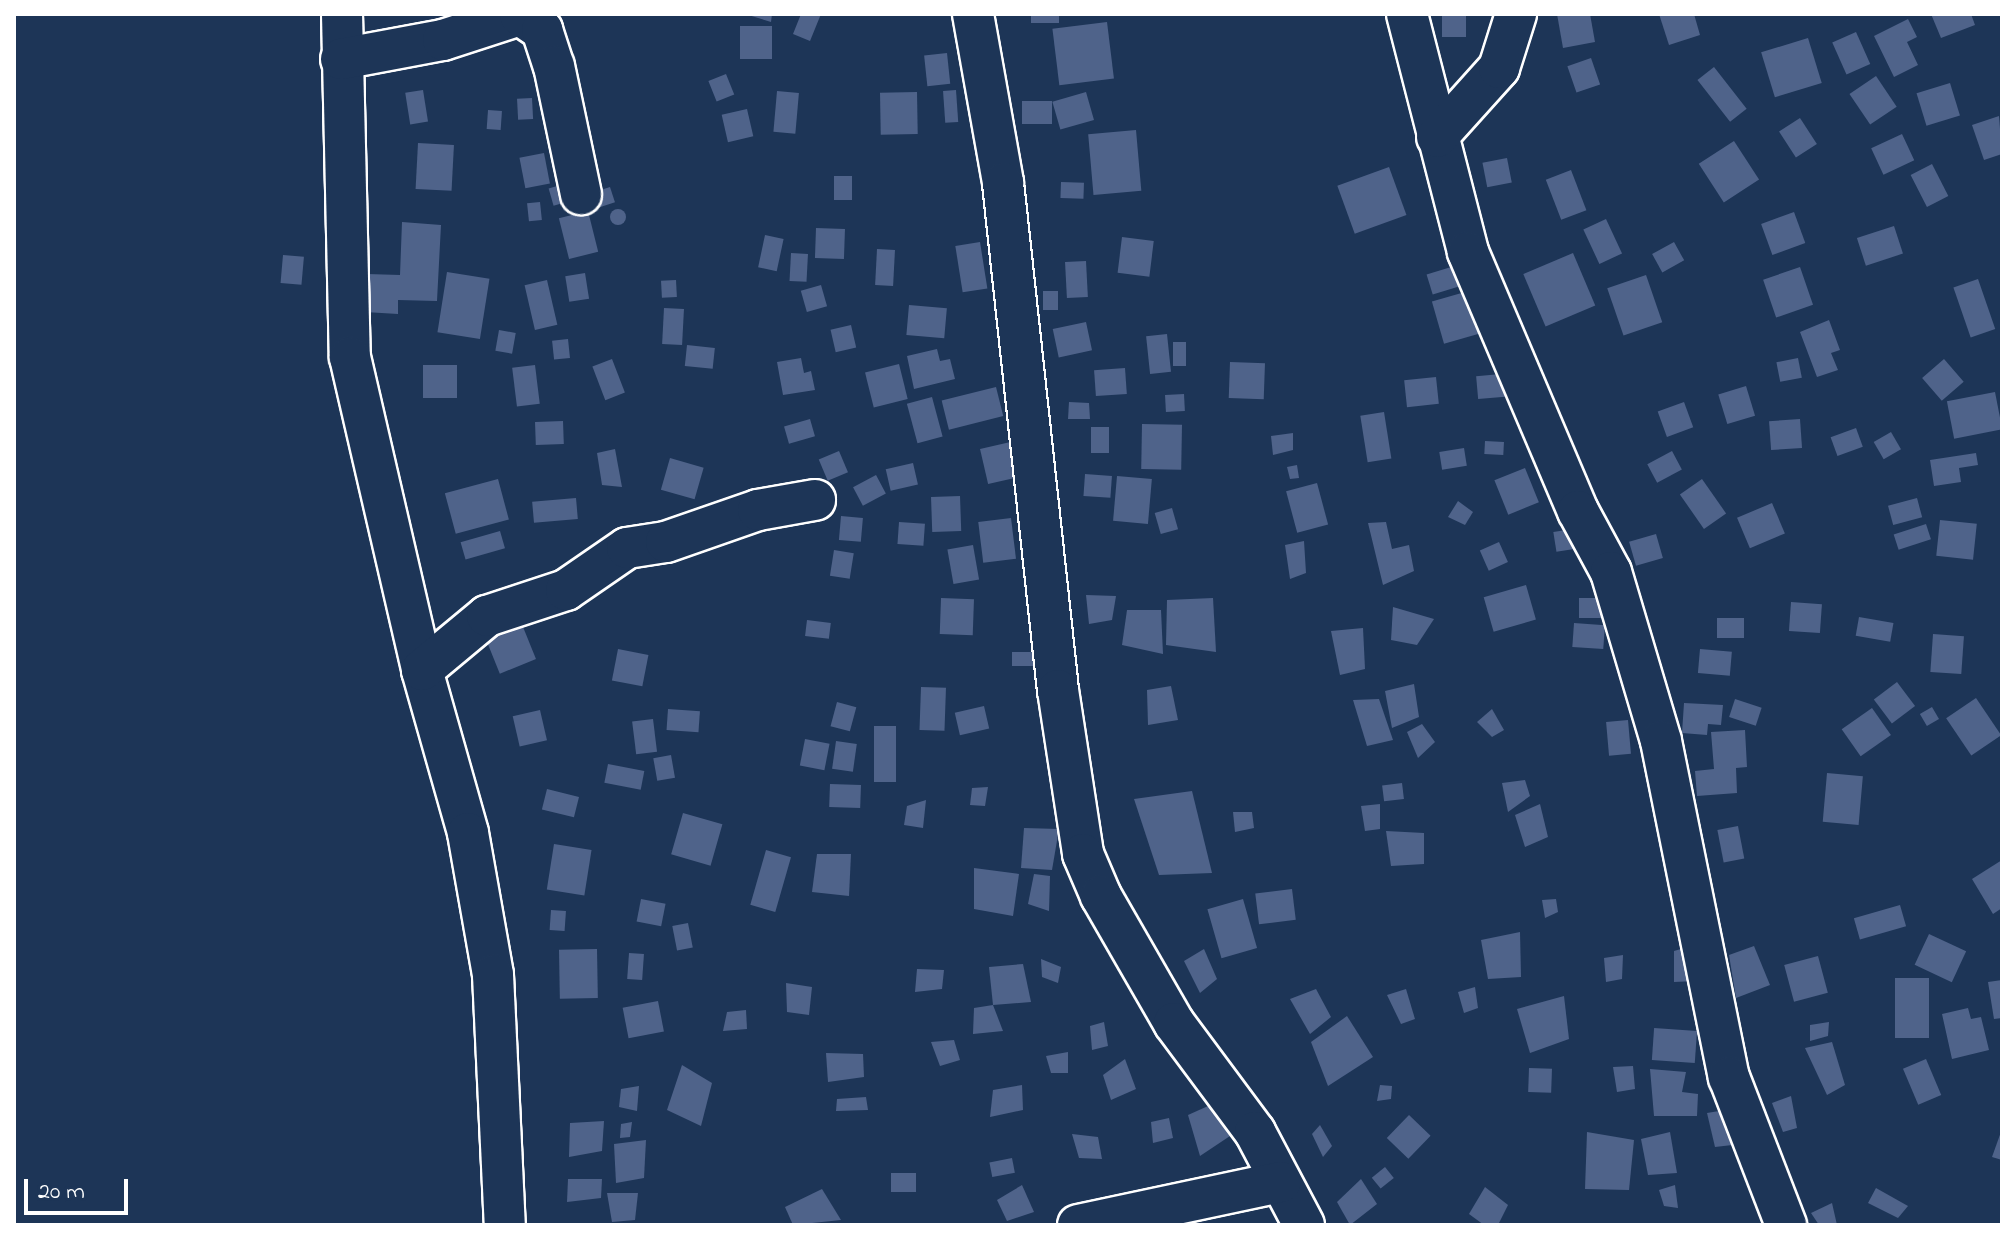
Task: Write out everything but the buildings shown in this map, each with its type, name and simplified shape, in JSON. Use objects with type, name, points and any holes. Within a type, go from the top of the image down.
[{"type":"street","points":[[342,14],[350,357],[422,670],[468,833],[493,975],[505,1225]]},
{"type":"street","points":[[973,14],[1003,183],[1058,690],[1083,854],[1101,896],[1174,1023],[1255,1132],[1304,1225]]},
{"type":"street","points":[[1407,14],[1468,252],[1578,511],[1611,572],[1661,741],[1729,1077],[1786,1225]]},
{"type":"street","points":[[1437,137],[1499,68],[1516,14]]},
{"type":"street","points":[[341,59],[443,40],[520,15],[542,30],[554,66],[581,194]]},
{"type":"street","points":[[422,670],[487,616],[566,590],[627,548],[666,542],[758,510],[815,500]]},
{"type":"street","points":[[1078,1225],[1280,1182]]}]
